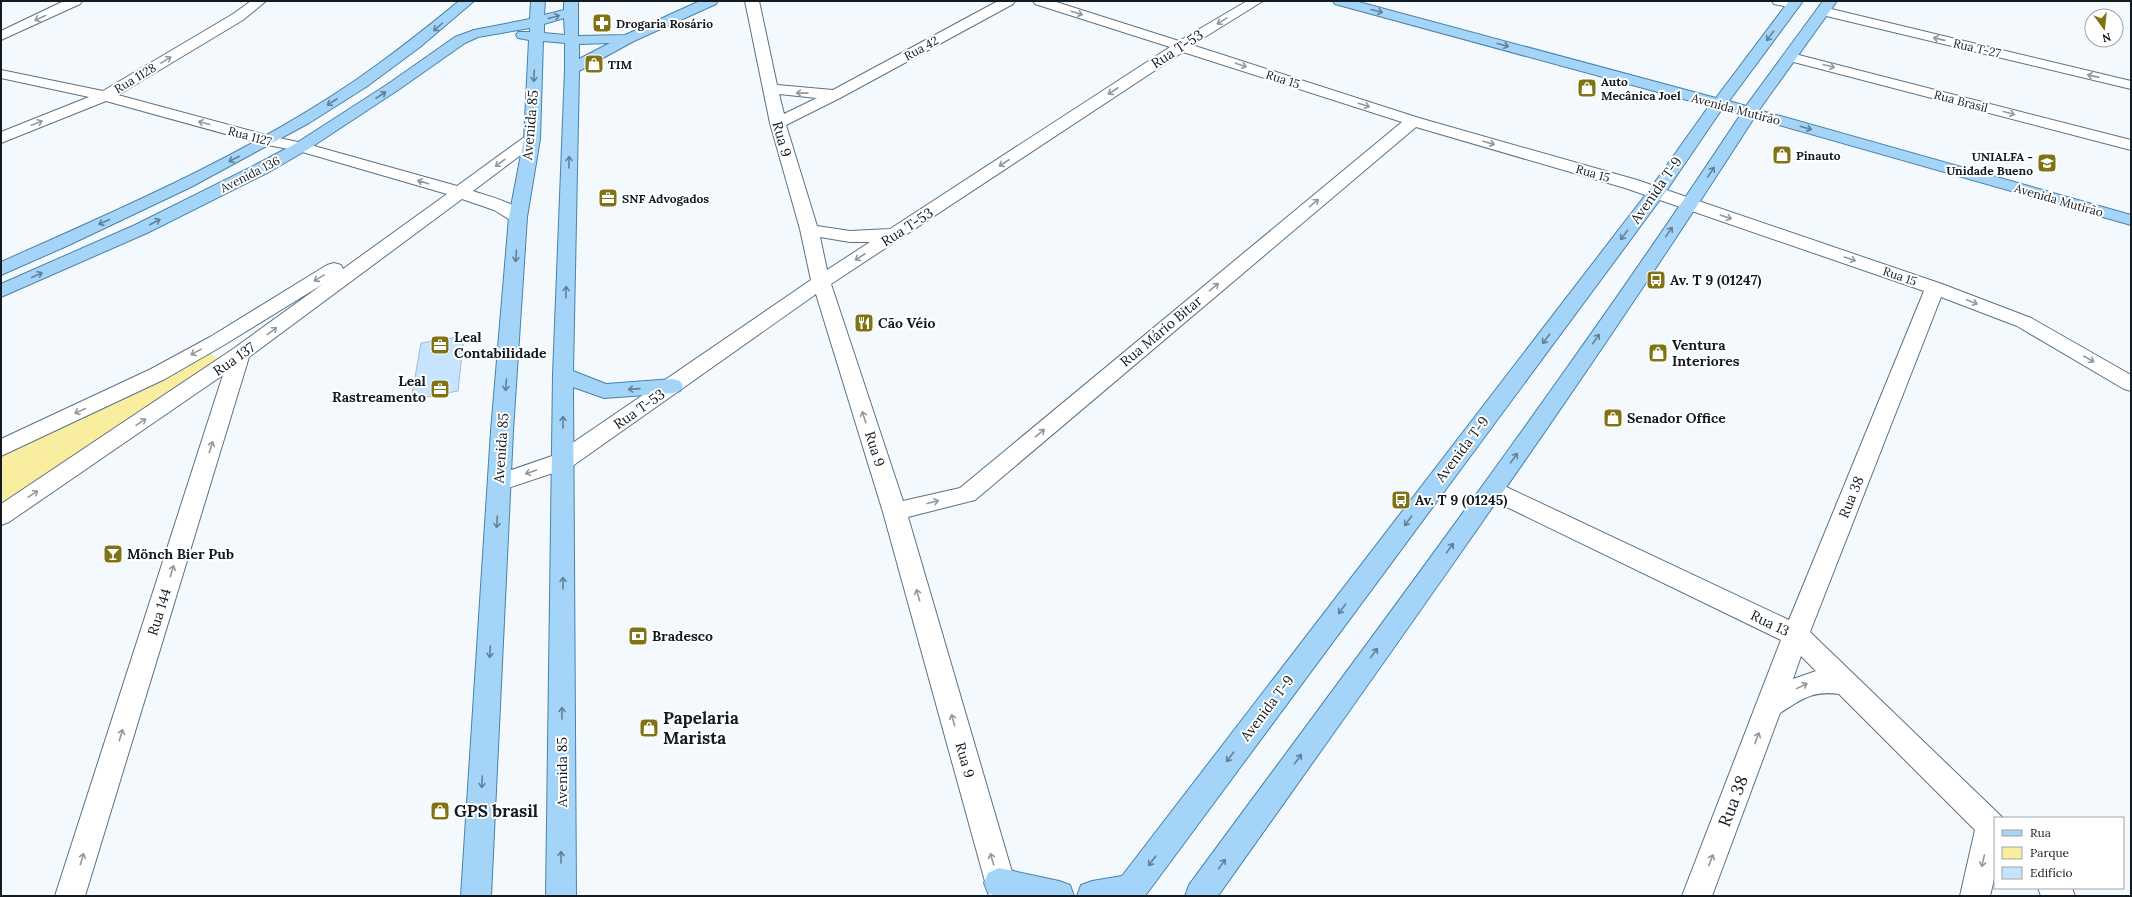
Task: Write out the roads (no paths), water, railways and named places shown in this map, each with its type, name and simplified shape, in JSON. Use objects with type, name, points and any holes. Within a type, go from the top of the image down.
[{"type":"main road","name":"Avenida 136","points":[[1,269],[151,201],[268,141],[371,78],[434,31],[467,1]]},
{"type":"main road","name":"Avenida 85","points":[[476,896],[499,483],[518,217],[532,139],[538,1]]},
{"type":"main road","points":[[572,69],[629,38],[711,1]]},
{"type":"main road","name":"Avenida Mutirão","points":[[1340,1],[1722,99]]},
{"type":"main road","name":"Avenida Mutirão","points":[[1380,1],[1753,108],[2131,220]]},
{"type":"main road","name":"Avenida T-9","points":[[1128,893],[1656,193],[1789,2]]},
{"type":"main road","points":[[1200,896],[1492,490],[1690,204],[1753,108],[1827,6]]},
{"type":"main road","name":"Avenida 136","points":[[537,29],[571,7]]},
{"type":"main road","name":"Avenida 85","points":[[561,896],[563,375],[572,69],[571,7]]},
{"type":"main road","name":"Avenida 136","points":[[1,291],[141,229],[301,147],[393,88],[453,43],[466,37],[485,31],[537,29],[572,40],[629,38]]},
{"type":"main road","name":"Avenida Mutirão","points":[[1753,108],[2131,210]]},
{"type":"main road","points":[[2105,213],[2131,226]]},
{"type":"main road","points":[[563,375],[604,391],[672,386]]},
{"type":"main road","points":[[1001,890],[1059,896]]},
{"type":"main road","points":[[1092,896],[1128,893]]},
{"type":"street","points":[[1,36],[75,1]]},
{"type":"street","name":"Rua 1128","points":[[1,138],[105,96],[238,17],[260,1]]},
{"type":"street","name":"Rua 9","points":[[752,1],[778,124],[809,229],[820,282],[895,512],[1001,890]]},
{"type":"street","name":"Rua 42","points":[[778,124],[835,95],[1008,1]]},
{"type":"street","name":"Rua 15","points":[[1040,1],[1413,121],[1656,193],[1935,288],[2024,322],[2131,384]]},
{"type":"street","name":"Rua T-53","points":[[499,483],[563,461],[820,282],[898,233],[1181,46],[1256,1]]},
{"type":"street","name":"Rua T-27","points":[[1827,6],[2131,85]]},
{"type":"street","name":"Rua Brasil","points":[[1791,56],[2131,145]]},
{"type":"street","name":"Rua 1127","points":[[1,74],[105,96],[268,141],[301,147],[460,192],[500,206],[518,217]]},
{"type":"street","points":[[770,89],[835,95]]},
{"type":"street","name":"Rua Mário Bitar","points":[[895,512],[967,494],[1413,121]]},
{"type":"street","name":"Rua 137","points":[[1,516],[240,354],[532,139]]},
{"type":"street","name":"Rua 137","points":[[1,448],[158,374],[217,341],[460,192]]},
{"type":"street","points":[[809,229],[830,234],[864,238],[898,233]]},
{"type":"street","name":"Rua 38","points":[[1697,896],[1796,635],[1935,288]]},
{"type":"street","points":[[217,341],[240,354]]},
{"type":"street","name":"Rua 144","points":[[70,896],[240,354]]},
{"type":"street","name":"Rua 13","points":[[1492,490],[1796,635],[1993,828]]},
{"type":"street","points":[[1769,706],[1805,683],[1829,681],[1846,684]]},
{"type":"street","points":[[1975,896],[1993,828]]},
{"type":"place","name":"Drogaria Rosário","points":[[602,23]]},
{"type":"place","name":"TIM","points":[[594,64]]},
{"type":"place","name":"Auto Mecânica Joel","points":[[1587,88]]},
{"type":"place","name":"Pinauto","points":[[1782,155]]},
{"type":"place","name":"UNIALFA - Unidade Bueno","points":[[2047,163]]},
{"type":"place","name":"SNF Advogados","points":[[608,198]]},
{"type":"place","name":"Av. T 9 (01247)","points":[[1656,280]]},
{"type":"place","name":"Cão Véio","points":[[864,323]]},
{"type":"place","name":"Leal Contabilidade","points":[[440,345]]},
{"type":"place","name":"Ventura Interiores","points":[[1658,353]]},
{"type":"place","name":"Leal Rastreamento","points":[[440,389]]},
{"type":"place","name":"Senador Office","points":[[1613,418]]},
{"type":"place","name":"Av. T 9 (01245)","points":[[1401,500]]},
{"type":"place","name":"Mönch Bier Pub","points":[[113,554]]},
{"type":"place","name":"Bradesco","points":[[638,636]]},
{"type":"place","name":"Papelaria Marista","points":[[649,728]]},
{"type":"place","name":"GPS brasil","points":[[440,811]]}]
